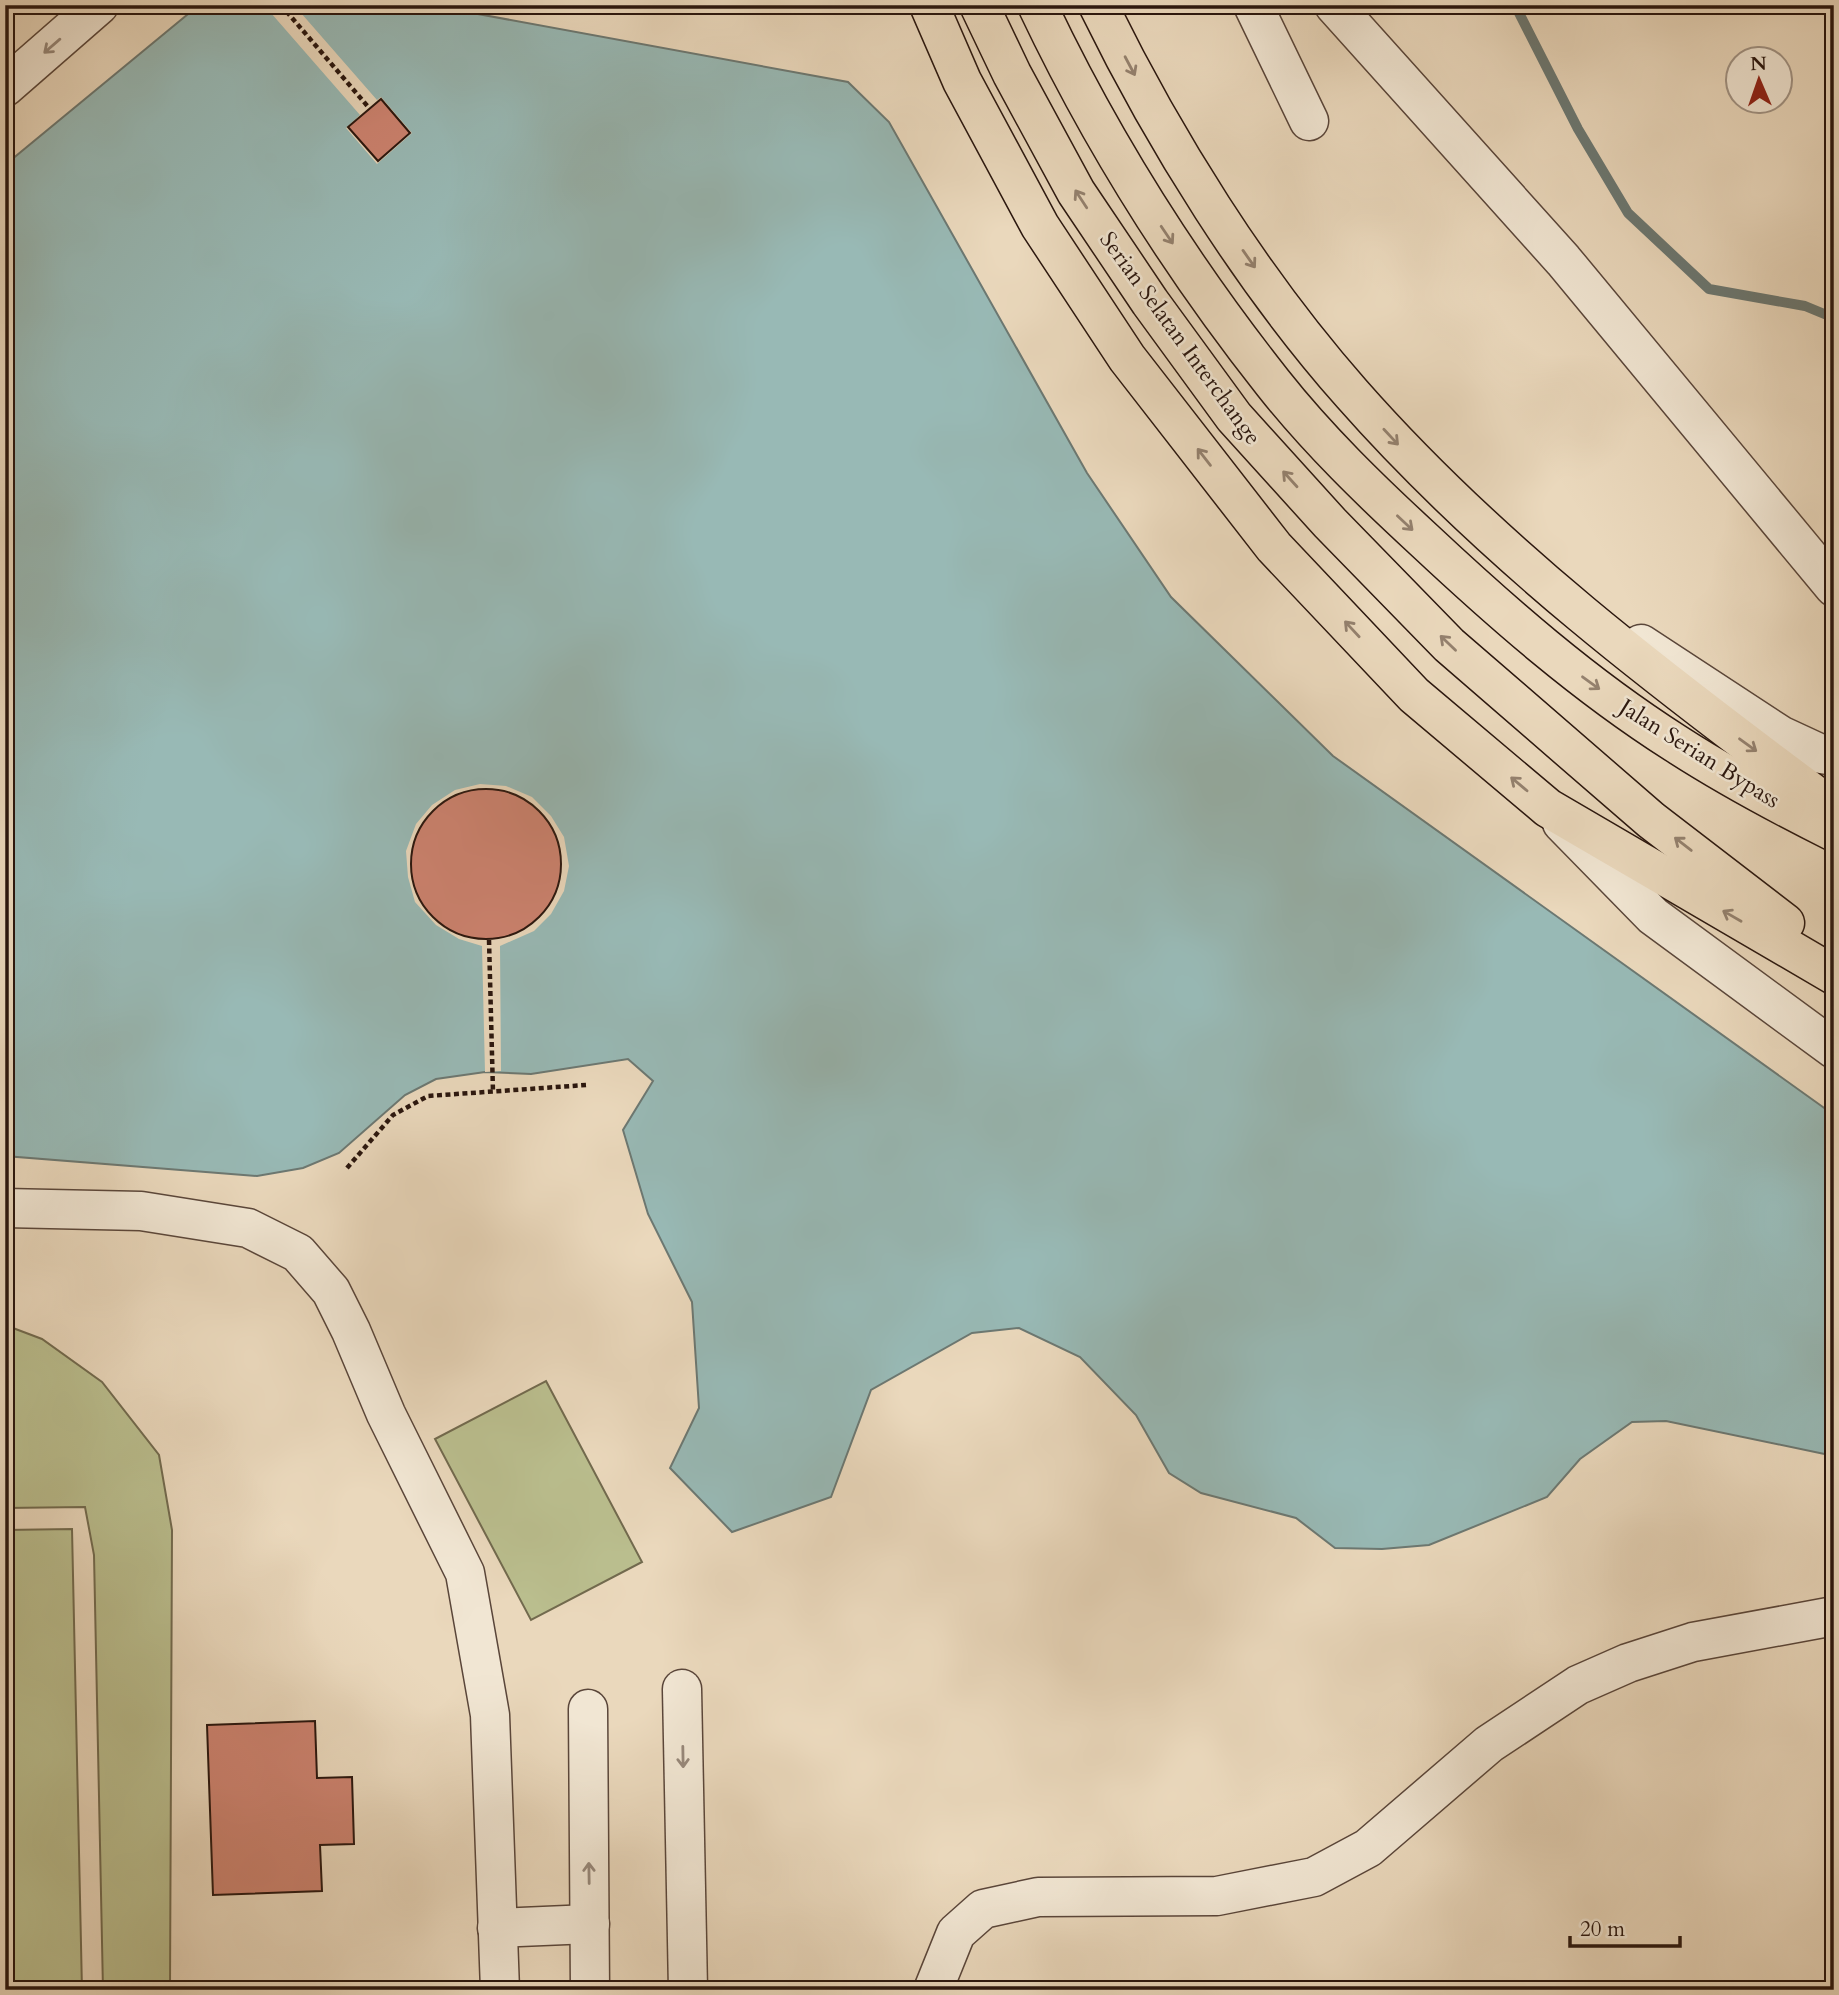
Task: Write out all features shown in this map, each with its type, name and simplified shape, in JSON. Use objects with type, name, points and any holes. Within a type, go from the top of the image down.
[{"type":"highway","points":[[929,5],[962,81],[1040,226],[1126,358],[1274,547],[1414,695],[1548,808],[1834,975]]},
{"type":"highway","name":"Serian Selatan Interchange","points":[[979,5],[1012,74],[1076,192],[1150,302],[1234,418],[1330,523],[1431,626],[1499,688],[1651,820],[1834,961]]},
{"type":"highway","name":"Serian Selatan Interchange","points":[[1037,5],[1119,163],[1191,271],[1274,384],[1356,478],[1474,587],[1538,641]]},
{"type":"highway","points":[[1098,5],[1151,106],[1205,197],[1282,307],[1350,393],[1411,458],[1545,582],[1694,706],[1834,809]]},
{"type":"highway","name":"Jalan Serian Bypass","points":[[1538,641],[1570,668],[1674,743],[1790,810],[1834,832]]},
{"type":"street","points":[[5,87],[99,5]]},
{"type":"street","points":[[1253,5],[1309,121]]},
{"type":"street","points":[[1351,12],[1563,260],[1834,587]]},
{"type":"street","points":[[1545,582],[1780,735],[1821,754],[1834,756]]},
{"type":"street","points":[[1548,808],[1653,916],[1834,1049]]},
{"type":"street","points":[[5,1209],[141,1211],[248,1228],[298,1253],[331,1291],[386,1415],[465,1573],[490,1715],[500,1990]]},
{"type":"street","points":[[933,1990],[956,1933],[983,1909],[1038,1897],[1217,1896],[1314,1877],[1368,1848],[1489,1744],[1578,1685],[1628,1663],[1693,1642],[1834,1616]]},
{"type":"street","points":[[681,1689],[688,1990]]},
{"type":"street","points":[[588,1709],[590,1990]]},
{"type":"street","points":[[497,1928],[590,1924]]},
{"type":"path","points":[[281,5],[370,109]]},
{"type":"path","points":[[489,940],[493,1092]]},
{"type":"path","points":[[347,1168],[393,1115],[428,1096],[586,1085]]},
{"type":"green space","points":[[5,1325],[42,1339],[102,1382],[159,1455],[172,1530],[170,1990],[103,1990],[94,1555],[85,1507],[5,1508]]},
{"type":"green space","points":[[546,1381],[642,1562],[531,1620],[435,1439]]},
{"type":"green space","points":[[72,1529],[82,1990],[5,1990],[5,1530]]},
{"type":"water","points":[[199,5],[429,5],[848,82],[889,122],[1087,473],[1171,597],[1333,756],[1834,1115],[1834,1456],[1666,1421],[1632,1422],[1580,1459],[1547,1497],[1429,1545],[1382,1549],[1335,1548],[1296,1518],[1201,1493],[1169,1473],[1136,1415],[1080,1357],[1019,1328],[972,1333],[871,1390],[831,1497],[732,1532],[670,1468],[699,1408],[692,1302],[648,1214],[623,1130],[653,1081],[628,1059],[531,1074],[485,1072],[436,1079],[405,1095],[339,1153],[303,1168],[257,1176],[5,1156],[5,165]]},
{"type":"pier","points":[[264,5],[294,5],[377,100],[381,97],[412,133],[377,164],[346,128],[360,115]]},
{"type":"pier","points":[[480,784],[506,786],[532,797],[551,816],[564,837],[569,866],[564,891],[551,914],[534,931],[500,946],[501,1071],[485,1072],[482,946],[459,939],[436,925],[415,902],[408,877],[406,851],[416,824],[432,805],[455,790]]},
{"type":"building","points":[[381,99],[410,133],[378,161],[348,127]]},
{"type":"building","points":[[486,789],[515,794],[539,811],[556,835],[561,864],[556,893],[539,917],[515,934],[486,939],[457,934],[433,917],[416,893],[411,864],[416,835],[433,811],[457,794]]},
{"type":"building","points":[[315,1721],[317,1778],[352,1777],[354,1844],[320,1845],[322,1891],[213,1895],[207,1725]]},
{"type":"waterway","points":[[1515,5],[1578,129],[1628,213],[1709,289],[1805,306],[1834,318]]}]
